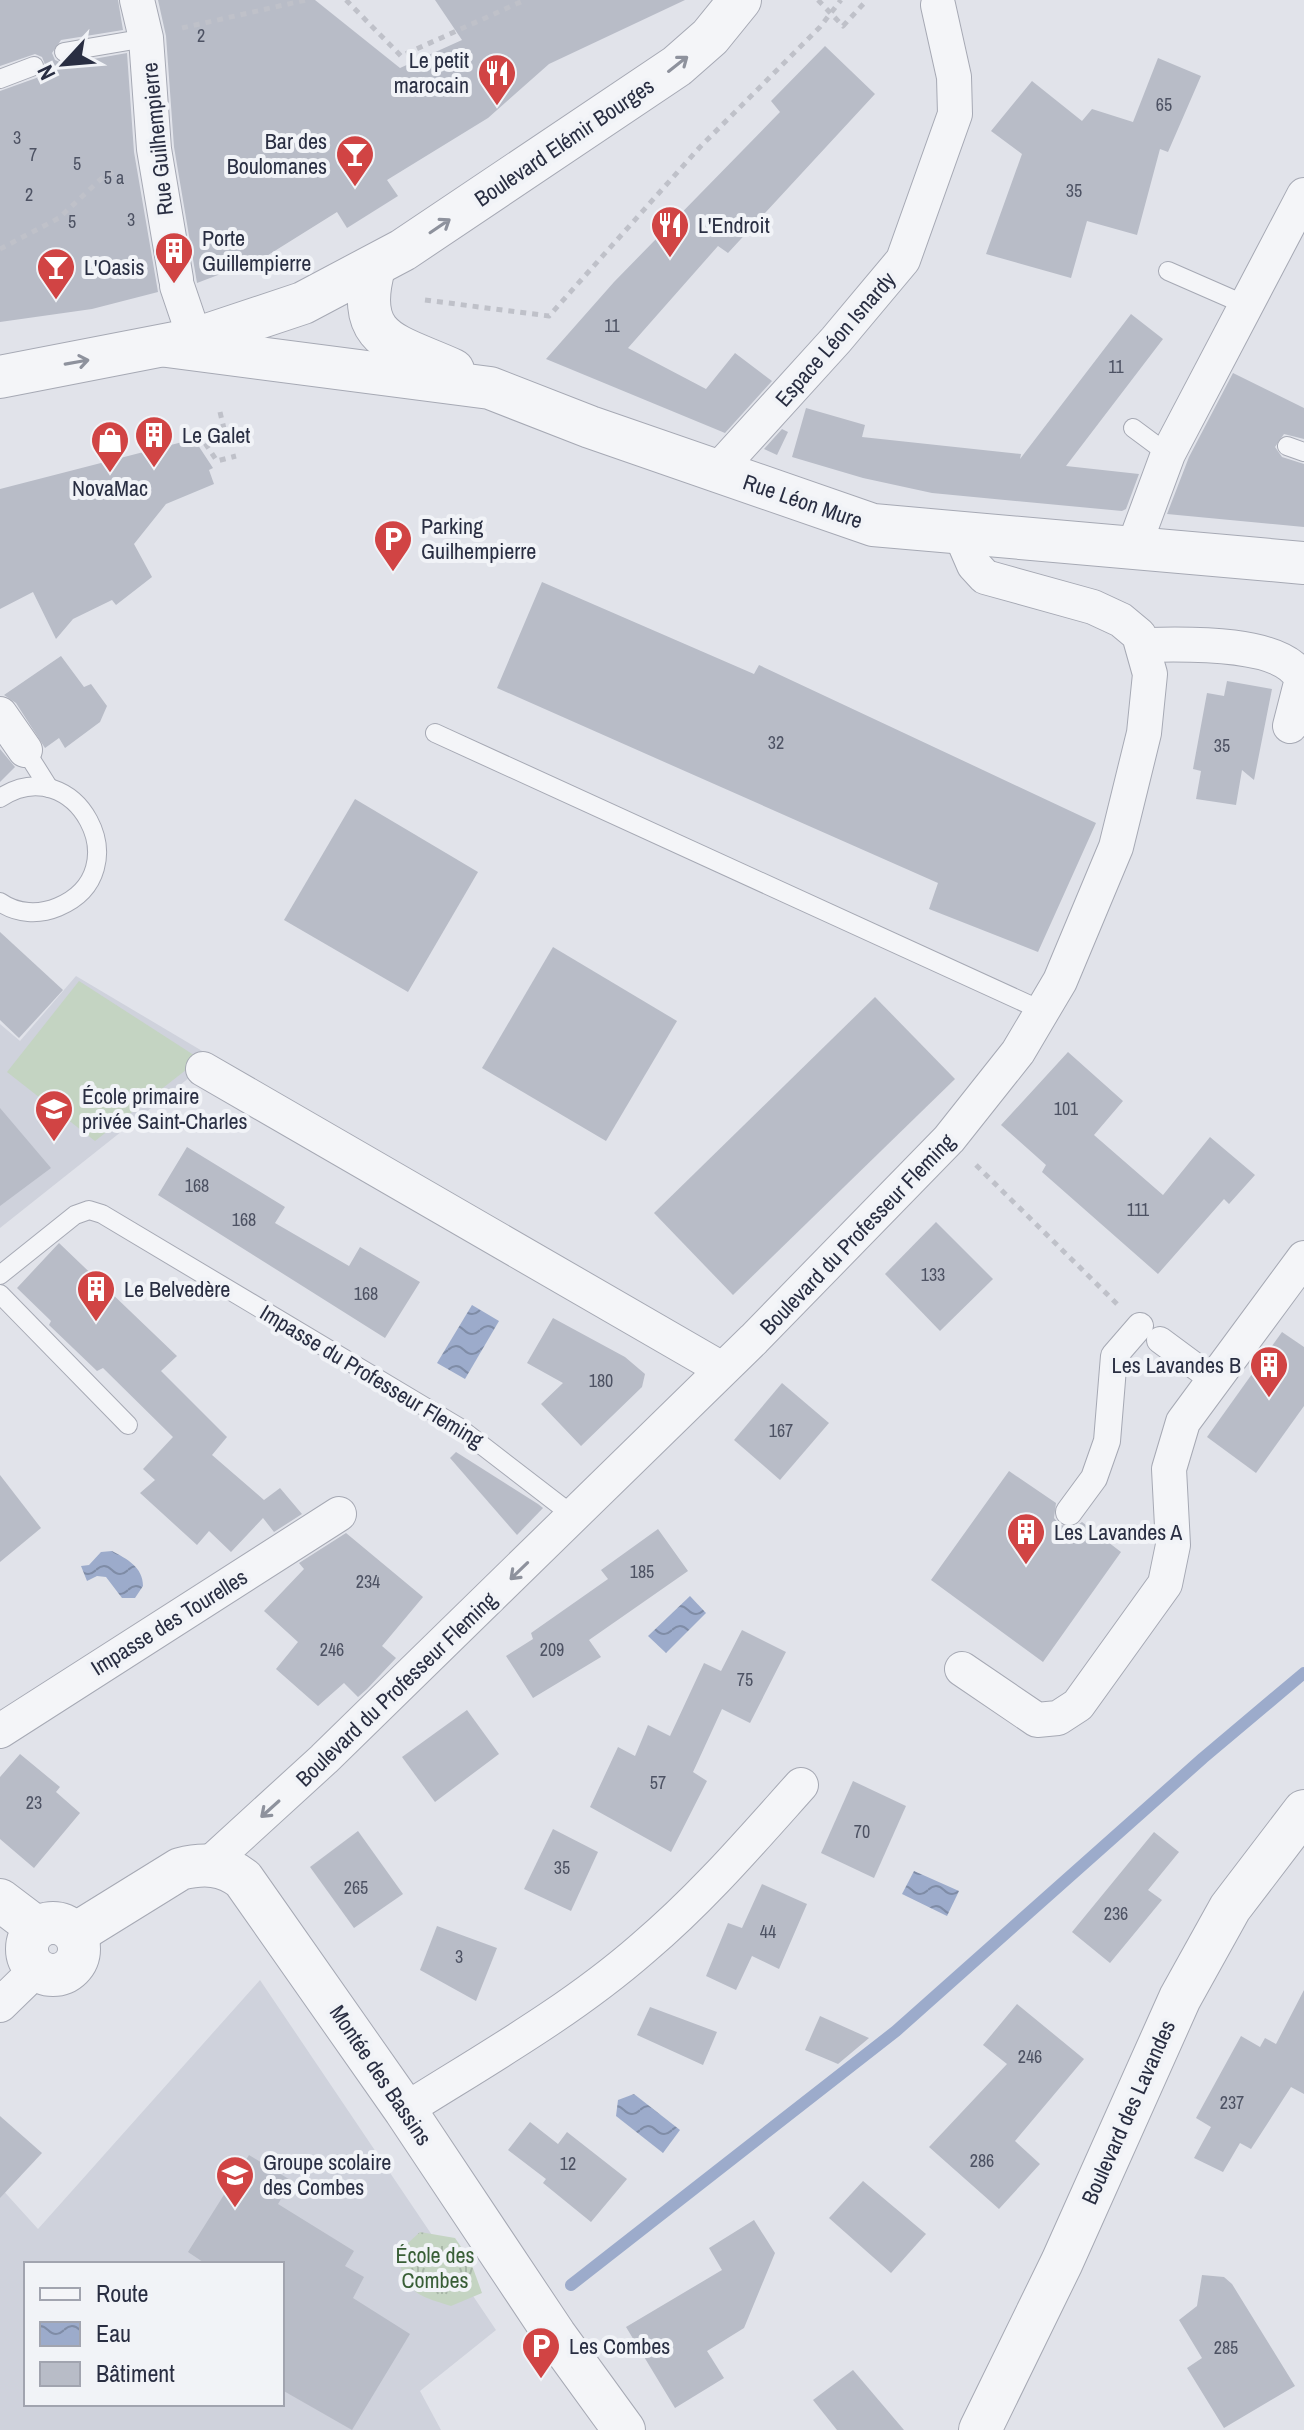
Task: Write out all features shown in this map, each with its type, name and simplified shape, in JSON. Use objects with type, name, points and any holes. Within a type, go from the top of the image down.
[{"type":"street","name":"Rue Guilhempierre","points":[[137,0],[146,38],[154,149],[177,282],[181,342]]},
{"type":"street","name":"Boulevard Elémir Bourges","points":[[181,342],[303,303],[374,268],[677,66],[715,18],[740,0]]},
{"type":"street","name":"Espace Léon Isnardy","points":[[717,471],[846,329],[903,260],[955,114],[954,77],[938,5]]},
{"type":"street","points":[[1134,546],[1168,454],[1304,195]]},
{"type":"street","points":[[374,268],[366,302],[375,327],[388,340],[490,388]]},
{"type":"street","points":[[0,377],[181,342],[260,356],[303,303]]},
{"type":"street","name":"Rue Léon Mure","points":[[260,356],[490,388],[873,525],[1304,563]]},
{"type":"street","points":[[961,535],[974,565],[985,577],[1108,612],[1133,629],[1143,645],[1180,644],[1270,655],[1298,672],[1302,693],[1290,726]]},
{"type":"street","name":"Boulevard du Professeur Fleming","points":[[208,1865],[336,1748],[575,1517],[949,1139],[1018,1052],[1075,950],[1119,836],[1144,733],[1151,684],[1143,645]]},
{"type":"street","points":[[0,714],[25,750]]},
{"type":"street","points":[[203,1069],[722,1369]]},
{"type":"street","points":[[962,1669],[1027,1717],[1037,1720],[1058,1718],[1078,1705],[1165,1584],[1173,1545],[1169,1491],[1172,1452],[1183,1422],[1304,1258]]},
{"type":"street","points":[[1069,1512],[1094,1478],[1107,1441],[1114,1356],[1150,1333],[1214,1380]]},
{"type":"street","name":"Impasse des Tourelles","points":[[0,1731],[339,1514]]},
{"type":"street","points":[[405,2110],[544,2022],[638,1953],[710,1886],[801,1785]]},
{"type":"street","name":"Boulevard des Lavandes","points":[[980,2430],[1062,2262],[1180,1998],[1230,1908],[1304,1811]]},
{"type":"street","points":[[56,1931],[168,1875],[208,1865]]},
{"type":"street","name":"Montée des Bassins","points":[[208,1865],[234,1872],[256,1894],[555,2335],[624,2430]]},
{"type":"street","points":[[0,1900],[56,1931],[80,1950],[74,1965],[60,1974],[37,1969],[0,2005]]},
{"type":"lane","points":[[64,52],[146,38]]},
{"type":"lane","points":[[0,79],[34,66]]},
{"type":"lane","points":[[1168,271],[1248,306]]},
{"type":"lane","points":[[1133,428],[1168,454]]},
{"type":"lane","points":[[435,733],[1043,1011]]},
{"type":"lane","points":[[25,750],[49,788]]},
{"type":"lane","points":[[0,798],[29,787],[49,788],[69,796],[84,811],[94,829],[98,850],[94,870],[84,889],[68,903],[49,911],[28,912],[0,902]]},
{"type":"lane","name":"Impasse du Professeur Fleming","points":[[0,1275],[75,1215],[89,1210],[102,1214],[457,1426],[575,1517]]},
{"type":"lane","points":[[0,1294],[128,1425]]},
{"type":"path","points":[[146,38],[306,0]]},
{"type":"path","points":[[346,0],[401,56],[525,0]]},
{"type":"path","points":[[818,0],[843,26],[867,0]]},
{"type":"path","points":[[425,300],[549,316],[700,147],[841,0]]},
{"type":"path","points":[[0,249],[59,218],[102,178],[154,149]]},
{"type":"path","points":[[220,412],[226,437],[205,443],[217,461],[236,456]]},
{"type":"path","points":[[949,1139],[1150,1333]]},
{"type":"shaded area","name":"École primaire privée Saint-Charles","points":[[76,976],[214,1058],[0,1228],[0,1024],[20,1041]]},
{"type":"shaded area","name":"Groupe scolaire des Combes","points":[[260,1980],[496,2330],[420,2391],[441,2430],[0,2430],[0,2187],[38,2229]]},
{"type":"green space","points":[[79,981],[200,1059],[95,1141],[7,1072]]},
{"type":"green space","name":"École des Combes","points":[[420,2232],[455,2238],[470,2260],[482,2293],[451,2306],[414,2290],[396,2254]]},
{"type":"water","points":[[472,1305],[499,1321],[465,1379],[437,1363]]},
{"type":"water","points":[[112,1551],[128,1561],[140,1574],[143,1586],[135,1598],[122,1598],[106,1577],[97,1576],[87,1581],[81,1566],[89,1565],[101,1552]]},
{"type":"water","points":[[690,1596],[706,1613],[666,1653],[648,1636]]},
{"type":"water","points":[[914,1871],[959,1891],[947,1916],[902,1894]]},
{"type":"water","points":[[634,2094],[680,2130],[663,2153],[616,2116],[618,2100]]},
{"type":"building","points":[[0,0],[118,0],[123,30],[61,40],[52,53],[55,60],[65,64],[127,53],[134,152],[158,292],[92,309],[0,322],[0,91],[39,77],[46,67],[42,57],[35,54],[0,66]]},
{"type":"building","points":[[158,0],[315,0],[400,68],[462,40],[435,0],[685,0],[549,64],[488,118],[387,180],[398,196],[347,228],[337,212],[265,257],[197,283],[174,147],[166,36]]},
{"type":"building","points":[[825,46],[875,94],[728,253],[718,246],[628,348],[706,389],[735,353],[772,381],[725,433],[546,359],[614,282],[780,112],[771,101]]},
{"type":"building","points":[[1158,58],[1201,76],[1168,152],[1160,149],[1137,235],[1087,221],[1071,278],[986,254],[1022,154],[991,131],[1032,81],[1082,121],[1092,109],[1133,122]]},
{"type":"building","points":[[1131,314],[1163,339],[1066,466],[1139,474],[1126,509],[1122,511],[932,493],[863,478],[792,457],[806,408],[865,425],[862,437],[1021,454],[1020,459]]},
{"type":"building","points":[[1233,373],[1304,408],[1304,439],[1284,434],[1275,447],[1282,457],[1304,464],[1304,527],[1167,514],[1189,457]]},
{"type":"building","points":[[782,429],[788,432],[777,455],[764,449]]},
{"type":"building","points":[[194,439],[213,468],[209,470],[214,484],[166,504],[134,544],[152,577],[116,605],[112,600],[73,619],[56,639],[33,592],[0,609],[0,489]]},
{"type":"building","points":[[542,582],[754,674],[759,665],[1096,823],[1038,952],[929,909],[938,883],[497,688]]},
{"type":"building","points":[[61,656],[84,687],[91,684],[107,706],[100,722],[65,748],[59,738],[45,748],[16,703],[4,695]]},
{"type":"building","points":[[1227,681],[1272,689],[1254,780],[1242,770],[1236,805],[1196,799],[1201,771],[1193,769],[1207,693],[1224,696]]},
{"type":"building","points":[[0,749],[15,767],[0,782]]},
{"type":"building","points":[[355,799],[478,872],[408,992],[284,920]]},
{"type":"building","points":[[0,932],[63,990],[19,1038],[0,1020]]},
{"type":"building","points":[[553,947],[677,1021],[606,1141],[482,1068]]},
{"type":"building","points":[[875,997],[955,1079],[733,1295],[654,1213]]},
{"type":"building","points":[[1068,1052],[1123,1101],[1094,1135],[1163,1195],[1210,1137],[1255,1175],[1229,1204],[1224,1199],[1158,1274],[1042,1172],[1046,1165],[1001,1125]]},
{"type":"building","points":[[0,1108],[51,1168],[0,1206]]},
{"type":"building","points":[[187,1147],[285,1207],[275,1223],[349,1266],[360,1247],[420,1282],[385,1338],[158,1195]]},
{"type":"building","points":[[936,1222],[993,1279],[940,1331],[885,1274]]},
{"type":"building","points":[[59,1243],[177,1356],[161,1371],[227,1437],[212,1455],[264,1500],[280,1488],[302,1514],[274,1532],[263,1518],[231,1552],[209,1531],[197,1545],[140,1493],[155,1480],[143,1469],[173,1437],[103,1368],[97,1371],[49,1325],[51,1321],[17,1288]]},
{"type":"building","points":[[553,1318],[625,1357],[645,1374],[642,1387],[581,1446],[541,1404],[563,1383],[527,1363]]},
{"type":"building","name":"Les Lavandes B","points":[[1282,1332],[1304,1347],[1304,1406],[1256,1473],[1207,1437]]},
{"type":"building","points":[[782,1383],[829,1423],[780,1480],[734,1440]]},
{"type":"building","points":[[456,1452],[543,1508],[517,1535],[450,1458]]},
{"type":"building","name":"Les Lavandes A","points":[[1009,1471],[1056,1503],[1054,1518],[1060,1525],[1075,1527],[1082,1522],[1121,1552],[1043,1662],[931,1580]]},
{"type":"building","points":[[0,1475],[41,1528],[0,1562]]},
{"type":"building","points":[[658,1529],[688,1571],[589,1640],[601,1657],[533,1698],[506,1656],[533,1639],[531,1633],[608,1579],[601,1570]]},
{"type":"building","points":[[346,1533],[423,1597],[382,1646],[396,1658],[367,1689],[358,1697],[344,1683],[318,1706],[276,1669],[298,1642],[264,1611],[304,1569],[299,1563]]},
{"type":"building","points":[[742,1630],[786,1652],[750,1723],[722,1709],[693,1772],[707,1781],[671,1852],[590,1807],[618,1747],[635,1756],[648,1725],[670,1736],[704,1663],[721,1671]]},
{"type":"building","points":[[467,1710],[499,1754],[435,1802],[402,1757]]},
{"type":"building","points":[[20,1754],[60,1787],[56,1792],[80,1813],[34,1868],[0,1839],[0,1777]]},
{"type":"building","points":[[853,1781],[906,1806],[874,1878],[821,1853]]},
{"type":"building","points":[[553,1829],[598,1852],[571,1911],[524,1889]]},
{"type":"building","points":[[358,1831],[403,1894],[354,1928],[310,1867]]},
{"type":"building","points":[[1154,1832],[1179,1852],[1148,1890],[1162,1900],[1110,1963],[1072,1932]]},
{"type":"building","points":[[762,1884],[807,1904],[779,1969],[752,1956],[736,1990],[706,1976],[728,1923],[742,1928]]},
{"type":"building","points":[[437,1926],[497,1948],[476,2001],[420,1970]]},
{"type":"building","points":[[1304,1990],[1304,2094],[1291,2087],[1251,2149],[1240,2143],[1223,2172],[1194,2158],[1211,2127],[1196,2118],[1241,2036],[1260,2047],[1265,2038],[1276,2044]]},
{"type":"building","points":[[1017,2004],[1084,2059],[1015,2141],[1040,2164],[999,2209],[929,2147],[1007,2064],[983,2045]]},
{"type":"building","points":[[650,2007],[717,2032],[703,2065],[637,2035]]},
{"type":"building","points":[[820,2016],[869,2038],[838,2064],[805,2050]]},
{"type":"building","points":[[0,2116],[42,2153],[0,2198]]},
{"type":"building","points":[[530,2122],[558,2144],[567,2132],[627,2179],[591,2222],[543,2183],[546,2179],[508,2150]]},
{"type":"building","points":[[249,2155],[292,2181],[278,2204],[354,2251],[345,2266],[364,2277],[353,2298],[410,2334],[352,2430],[284,2391],[284,2262],[203,2262],[188,2252]]},
{"type":"building","points":[[863,2181],[926,2234],[891,2273],[829,2218]]},
{"type":"building","points":[[754,2220],[775,2253],[744,2328],[707,2351],[724,2378],[675,2408],[626,2327],[722,2270],[709,2248]]},
{"type":"building","points":[[1202,2275],[1224,2277],[1232,2284],[1295,2386],[1224,2428],[1187,2368],[1202,2358],[1179,2320],[1197,2306]]},
{"type":"building","points":[[853,2370],[904,2430],[837,2430],[813,2400]]},
{"type":"waterway","points":[[571,2285],[896,2031],[1203,1758],[1304,1673]]},
{"type":"place","name":"Le petit marocain","points":[[497,107]]},
{"type":"place","name":"Bar des Boulomanes","points":[[355,188]]},
{"type":"place","name":"L'Endroit","points":[[670,259]]},
{"type":"place","name":"Porte Guillempierre","points":[[174,285]]},
{"type":"place","name":"L'Oasis","points":[[56,301]]},
{"type":"place","name":"Le Galet","points":[[154,469]]},
{"type":"place","name":"NovaMac","points":[[110,474]]},
{"type":"place","name":"Parking Guilhempierre","points":[[393,573]]},
{"type":"place","name":"École primaire privée Saint-Charles","points":[[54,1143]]},
{"type":"place","name":"Le Belvedère","points":[[96,1323]]},
{"type":"place","name":"Les Lavandes B","points":[[1269,1399]]},
{"type":"place","name":"Les Lavandes A","points":[[1026,1566]]},
{"type":"place","name":"Groupe scolaire des Combes","points":[[235,2209]]},
{"type":"place","name":"Les Combes","points":[[541,2380]]}]
